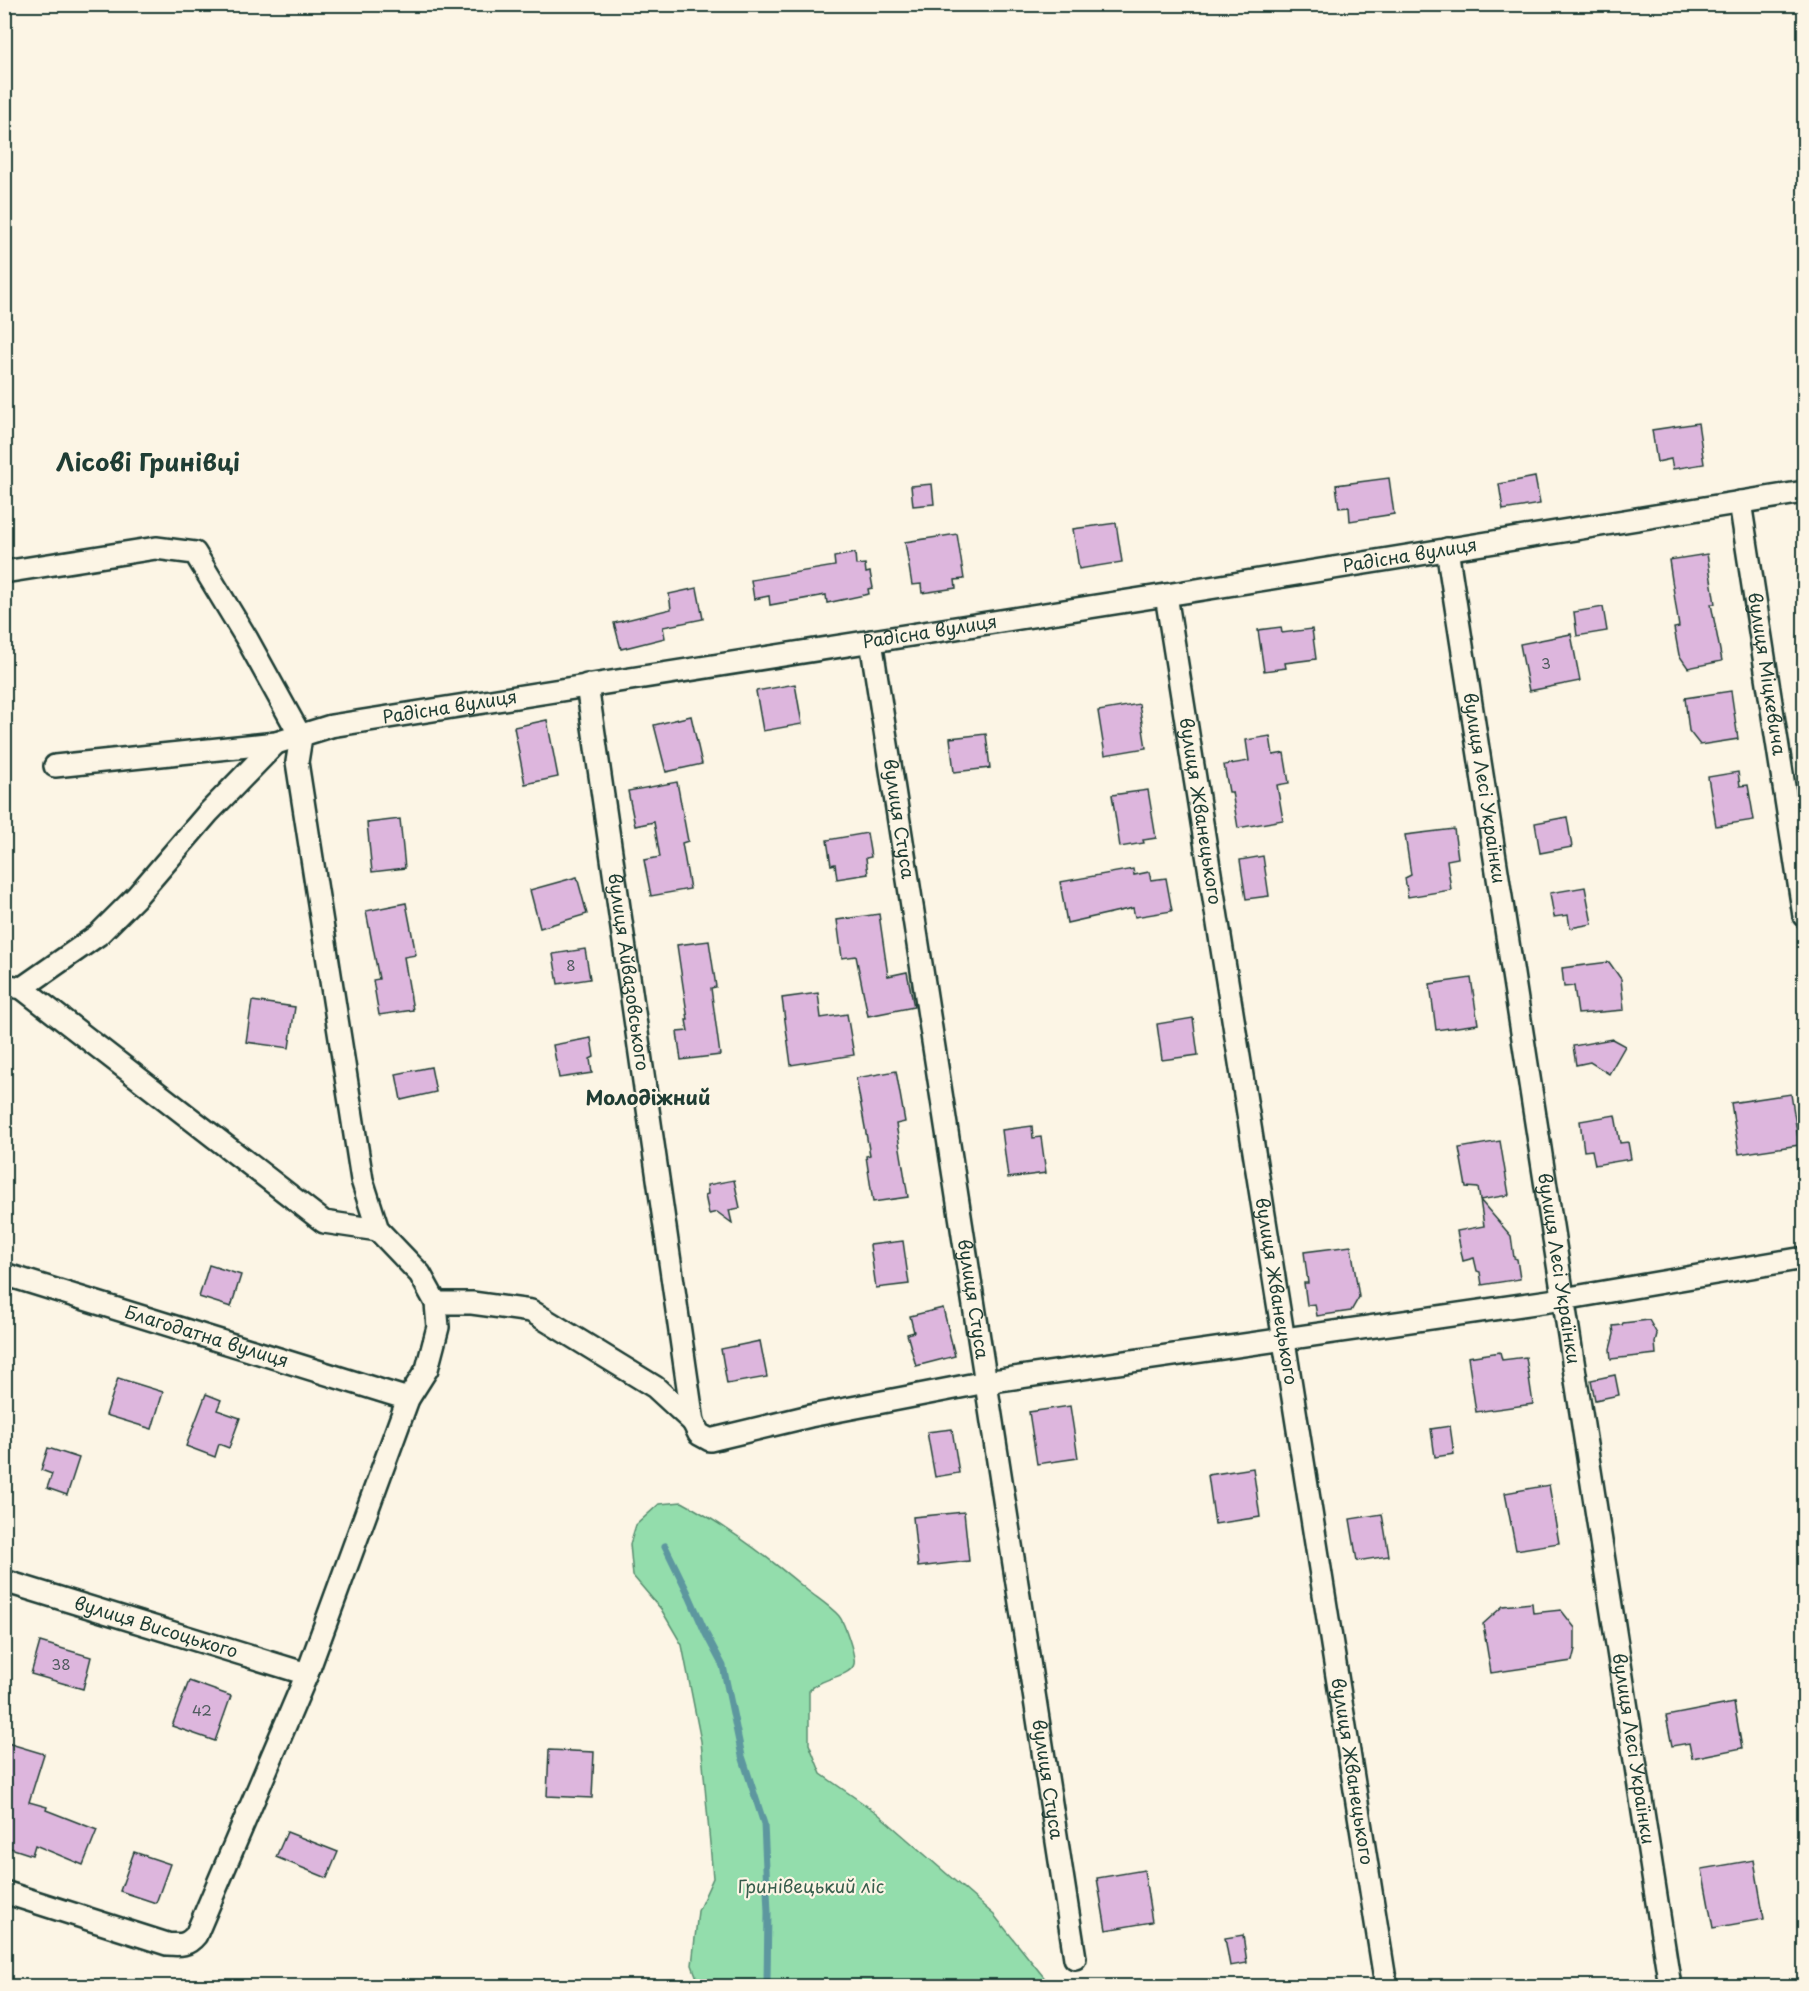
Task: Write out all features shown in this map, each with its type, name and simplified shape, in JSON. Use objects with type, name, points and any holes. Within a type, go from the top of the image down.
[{"type":"street","name":"Радісна вулиця","points":[[56,766],[276,743],[331,726],[1804,492]]},
{"type":"street","name":"вулиця Міцкевича","points":[[1740,502],[1804,916]]},
{"type":"street","points":[[4,572],[156,548],[195,553],[247,639],[301,736],[297,762],[362,1180],[378,1230],[420,1274],[436,1303],[438,1327],[428,1369],[408,1398],[307,1674],[196,1935],[190,1942],[181,1946],[167,1944],[4,1892]]},
{"type":"street","name":"вулиця Лесі Українки","points":[[1447,549],[1670,1986]]},
{"type":"street","name":"вулиця Жванецького","points":[[1166,595],[1386,1986]]},
{"type":"street","name":"вулиця Стуса","points":[[871,641],[1075,1958]]},
{"type":"street","name":"вулиця Айвазовського","points":[[587,685],[696,1428]]},
{"type":"street","points":[[276,743],[208,813],[136,897],[98,935],[13,986],[324,1222],[378,1230]]},
{"type":"street","points":[[436,1303],[472,1303],[531,1311],[655,1387],[710,1440],[810,1416],[986,1382],[1563,1299],[1804,1258]]},
{"type":"street","name":"Благодатна вулиця","points":[[4,1274],[408,1398]]},
{"type":"street","name":"вулиця Висоцького","points":[[4,1581],[307,1674]]},
{"type":"green space","name":"Гринівецький ліс","points":[[682,1502],[747,1543],[839,1616],[849,1639],[854,1664],[847,1672],[814,1686],[809,1691],[809,1744],[821,1774],[877,1813],[994,1915],[1051,1986],[700,1986],[692,1965],[698,1911],[713,1878],[701,1741],[682,1645],[661,1609],[633,1576],[630,1544],[636,1525],[659,1504]]},
{"type":"building","points":[[1698,423],[1704,464],[1673,469],[1671,459],[1657,462],[1652,430]]},
{"type":"building","points":[[1535,477],[1540,504],[1503,510],[1499,484]]},
{"type":"building","points":[[1389,478],[1394,514],[1350,521],[1349,507],[1339,508],[1336,485]]},
{"type":"building","points":[[932,484],[934,504],[913,506],[911,486]]},
{"type":"building","points":[[1116,523],[1122,562],[1079,569],[1073,529]]},
{"type":"building","points":[[957,534],[964,579],[955,580],[956,588],[922,593],[921,584],[912,585],[905,542]]},
{"type":"building","points":[[855,553],[856,565],[865,564],[866,573],[870,572],[873,588],[868,589],[869,594],[827,603],[826,595],[770,605],[769,596],[754,599],[751,580],[835,566],[834,557]]},
{"type":"building","points":[[1707,554],[1715,604],[1711,604],[1722,661],[1688,668],[1679,655],[1674,628],[1679,627],[1669,560]]},
{"type":"building","points":[[697,588],[703,619],[663,627],[665,638],[621,649],[614,623],[671,609],[669,594]]},
{"type":"building","points":[[1603,607],[1607,631],[1577,636],[1574,612]]},
{"type":"building","points":[[1281,627],[1282,633],[1312,629],[1316,659],[1285,663],[1286,668],[1264,671],[1258,630]]},
{"type":"building","points":[[1571,634],[1580,681],[1529,691],[1520,644]]},
{"type":"building","points":[[795,684],[802,724],[763,731],[756,691]]},
{"type":"building","points":[[1731,691],[1738,739],[1700,745],[1689,731],[1685,698]]},
{"type":"building","points":[[1139,704],[1146,748],[1105,755],[1098,711]]},
{"type":"building","points":[[691,716],[702,764],[666,772],[654,725]]},
{"type":"building","points":[[547,720],[558,777],[525,784],[514,727]]},
{"type":"building","points":[[986,734],[990,768],[954,772],[950,738]]},
{"type":"building","points":[[1270,736],[1273,755],[1284,753],[1289,783],[1277,785],[1283,820],[1238,828],[1232,792],[1229,792],[1224,765],[1249,761],[1246,740]]},
{"type":"building","points":[[1738,772],[1740,786],[1748,785],[1754,820],[1716,826],[1708,777]]},
{"type":"building","points":[[677,782],[688,841],[682,843],[690,889],[651,896],[644,860],[660,857],[654,822],[635,826],[628,791]]},
{"type":"building","points":[[1148,790],[1156,838],[1143,840],[1144,843],[1120,847],[1112,795]]},
{"type":"building","points":[[1567,817],[1572,847],[1540,853],[1535,823]]},
{"type":"building","points":[[400,819],[405,868],[372,872],[367,823]]},
{"type":"building","points":[[1454,829],[1458,858],[1447,860],[1451,890],[1408,897],[1405,878],[1411,875],[1405,835]]},
{"type":"building","points":[[867,833],[871,857],[866,858],[868,874],[837,879],[835,864],[831,865],[827,840]]},
{"type":"building","points":[[1263,856],[1269,896],[1246,899],[1240,860]]},
{"type":"building","points":[[1133,869],[1134,875],[1149,872],[1151,880],[1166,878],[1172,911],[1135,917],[1133,908],[1067,923],[1060,882]]},
{"type":"building","points":[[577,877],[587,914],[540,928],[530,890]]},
{"type":"building","points":[[1585,887],[1592,924],[1570,928],[1568,915],[1554,917],[1550,893]]},
{"type":"building","points":[[406,903],[416,955],[404,957],[413,1010],[379,1015],[373,980],[379,979],[366,911]]},
{"type":"building","points":[[879,914],[888,976],[907,972],[914,1007],[868,1016],[856,956],[842,958],[837,920]]},
{"type":"building","points":[[709,941],[716,987],[711,988],[720,1055],[681,1060],[677,1032],[688,1031],[686,1020],[688,1020],[677,945]]},
{"type":"building","points":[[585,949],[590,979],[558,984],[553,954]]},
{"type":"building","points":[[1609,962],[1621,979],[1624,1010],[1578,1014],[1574,986],[1564,987],[1562,968]]},
{"type":"building","points":[[1471,978],[1478,1024],[1436,1030],[1430,984]]},
{"type":"building","points":[[818,993],[821,1018],[847,1014],[854,1055],[791,1065],[782,998]]},
{"type":"building","points":[[252,1001],[295,1007],[289,1048],[246,1042]]},
{"type":"building","points":[[1193,1018],[1198,1055],[1162,1060],[1157,1024]]},
{"type":"building","points":[[591,1038],[594,1057],[590,1059],[592,1073],[559,1078],[553,1045]]},
{"type":"building","points":[[1612,1039],[1625,1046],[1609,1074],[1590,1062],[1576,1065],[1573,1046]]},
{"type":"building","points":[[431,1067],[436,1092],[401,1100],[396,1074]]},
{"type":"building","points":[[896,1071],[905,1122],[896,1124],[908,1197],[873,1202],[866,1156],[870,1155],[856,1078]]},
{"type":"building","points":[[1791,1094],[1799,1145],[1739,1154],[1731,1103]]},
{"type":"building","points":[[1615,1115],[1620,1143],[1628,1142],[1631,1159],[1595,1165],[1592,1150],[1584,1151],[1580,1121]]},
{"type":"building","points":[[1032,1126],[1033,1138],[1041,1137],[1046,1173],[1008,1178],[1002,1130]]},
{"type":"building","points":[[1500,1141],[1509,1195],[1480,1200],[1478,1188],[1466,1187],[1459,1148]]},
{"type":"building","points":[[734,1180],[740,1208],[729,1210],[732,1223],[717,1212],[709,1214],[705,1195],[708,1194],[707,1185]]},
{"type":"building","points":[[1480,1200],[1511,1236],[1520,1279],[1482,1285],[1474,1258],[1463,1261],[1457,1231],[1484,1226]]},
{"type":"building","points":[[903,1241],[909,1284],[876,1288],[870,1245]]},
{"type":"building","points":[[1351,1246],[1359,1297],[1351,1311],[1317,1316],[1315,1304],[1307,1305],[1304,1283],[1308,1283],[1304,1252]]},
{"type":"building","points":[[209,1265],[241,1275],[231,1307],[199,1297]]},
{"type":"building","points":[[943,1308],[955,1356],[916,1366],[907,1334],[914,1332],[910,1316]]},
{"type":"building","points":[[1649,1320],[1657,1334],[1656,1354],[1611,1359],[1613,1326]]},
{"type":"building","points":[[760,1341],[767,1377],[727,1384],[721,1349]]},
{"type":"building","points":[[1500,1352],[1502,1360],[1526,1357],[1533,1404],[1476,1412],[1468,1357]]},
{"type":"building","points":[[1615,1375],[1619,1395],[1595,1400],[1591,1380]]},
{"type":"building","points":[[118,1378],[163,1392],[152,1429],[106,1415]]},
{"type":"building","points":[[206,1394],[221,1400],[217,1410],[240,1418],[229,1448],[219,1444],[215,1457],[186,1446]]},
{"type":"building","points":[[1070,1406],[1078,1458],[1037,1464],[1029,1412]]},
{"type":"building","points":[[1450,1426],[1454,1454],[1435,1457],[1431,1429]]},
{"type":"building","points":[[952,1429],[959,1473],[935,1477],[927,1432]]},
{"type":"building","points":[[48,1448],[79,1458],[67,1495],[47,1488],[52,1474],[41,1470]]},
{"type":"building","points":[[1253,1468],[1260,1517],[1215,1524],[1208,1475]]},
{"type":"building","points":[[1549,1485],[1559,1543],[1516,1550],[1505,1493]]},
{"type":"building","points":[[964,1512],[969,1561],[918,1567],[913,1517]]},
{"type":"building","points":[[1382,1514],[1389,1556],[1357,1561],[1350,1519]]},
{"type":"building","points":[[1532,1603],[1533,1613],[1561,1610],[1575,1628],[1575,1649],[1572,1661],[1491,1673],[1483,1624],[1503,1606]]},
{"type":"building","points":[[40,1642],[91,1657],[83,1689],[31,1674]]},
{"type":"building","points":[[189,1681],[231,1696],[215,1741],[172,1726]]},
{"type":"building","points":[[1734,1703],[1742,1748],[1692,1758],[1689,1743],[1672,1746],[1666,1716]]},
{"type":"building","points":[[4,1742],[44,1754],[29,1802],[47,1807],[46,1810],[97,1830],[83,1865],[35,1845],[32,1855],[4,1846]]},
{"type":"building","points":[[549,1750],[594,1752],[592,1798],[547,1796]]},
{"type":"building","points":[[287,1832],[338,1852],[327,1878],[276,1857]]},
{"type":"building","points":[[134,1852],[170,1864],[156,1903],[120,1891]]},
{"type":"building","points":[[1754,1860],[1764,1919],[1713,1928],[1702,1869]]},
{"type":"building","points":[[1144,1870],[1152,1922],[1106,1930],[1097,1878]]},
{"type":"building","points":[[1243,1935],[1247,1963],[1230,1966],[1225,1938]]},
{"type":"waterway","points":[[665,1546],[723,1666],[742,1756],[764,1824],[768,1912],[767,1982],[769,1986]]},
{"type":"district","name":"Лісові Гринівці","points":[[148,463]]},
{"type":"district","name":"Молодіжний","points":[[648,1098]]}]
